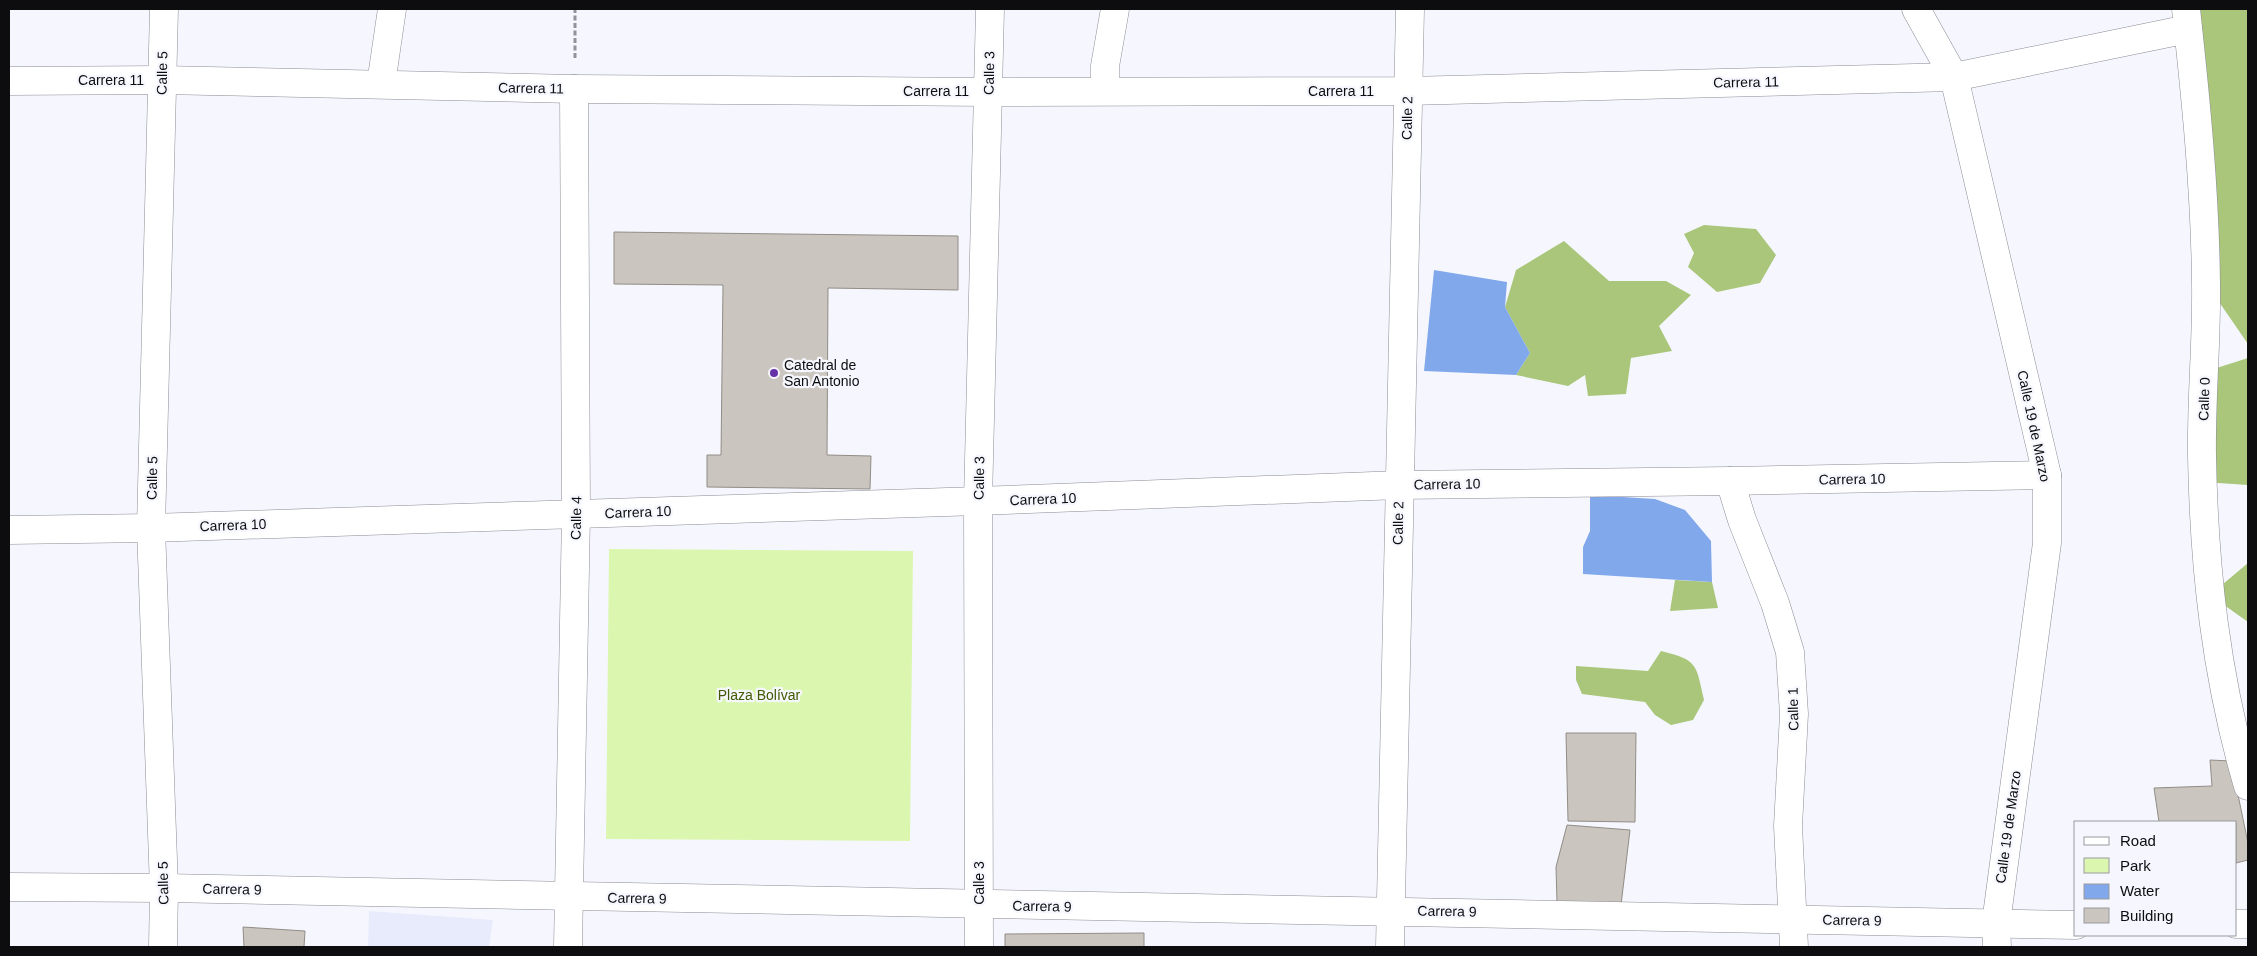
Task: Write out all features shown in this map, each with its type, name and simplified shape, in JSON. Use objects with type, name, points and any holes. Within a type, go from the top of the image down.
[{"type":"street","name":"Calle 5","points":[[163,947],[164,888],[151,528],[164,9]]},
{"type":"street","points":[[381,84],[392,9]]},
{"type":"street","name":"Calle 3","points":[[979,947],[978,501],[990,9]]},
{"type":"street","points":[[1105,91],[1105,66],[1114,9]]},
{"type":"street","name":"Calle 2","points":[[1390,947],[1410,9]]},
{"type":"street","name":"Calle 19 de Marzo","points":[[1916,9],[1954,77],[2047,474],[2047,543],[1996,935]]},
{"type":"street","name":"Carrera 11","points":[[9,81],[162,80],[574,89],[989,92],[1408,91],[1954,77],[2187,19]]},
{"type":"street","name":"Calle 0","points":[[2187,19],[2201,145],[2206,284],[2202,455],[2207,572],[2220,671],[2248,786]]},
{"type":"street","name":"Calle 4","points":[[568,947],[567,897],[576,514],[574,89]]},
{"type":"street","name":"Carrera 10","points":[[9,530],[151,528],[1399,485],[1730,481],[2047,474]]},
{"type":"street","name":"Calle 1","points":[[1730,481],[1742,520],[1775,603],[1790,652],[1794,714],[1788,826],[1794,947]]},
{"type":"street","name":"Carrera 9","points":[[9,887],[164,888],[979,905],[1391,910],[1793,919],[1996,935],[2074,925]]},
{"type":"path","points":[[574,89],[575,9]]},
{"type":"shaded area","points":[[369,911],[493,920],[489,947],[368,947]]},
{"type":"green space","points":[[2175,9],[2248,9],[2248,344],[2206,283]]},
{"type":"green space","points":[[1704,225],[1756,229],[1776,255],[1760,283],[1717,292],[1688,267],[1694,253],[1684,234]]},
{"type":"green space","points":[[1564,241],[1609,281],[1666,281],[1691,295],[1659,326],[1672,351],[1631,358],[1626,394],[1588,396],[1585,375],[1568,386],[1516,375],[1530,353],[1505,307],[1516,270]]},
{"type":"green space","points":[[2248,358],[2248,485],[2203,482],[2204,372]]},
{"type":"green space","name":"Plaza Bolívar","points":[[609,549],[913,551],[910,841],[606,839]]},
{"type":"green space","points":[[2248,563],[2248,622],[2210,595]]},
{"type":"green space","points":[[1675,580],[1712,582],[1718,608],[1670,611]]},
{"type":"green space","points":[[1661,651],[1682,657],[1689,661],[1697,671],[1704,700],[1693,720],[1671,725],[1655,715],[1645,702],[1582,694],[1576,680],[1576,666],[1648,671]]},
{"type":"water","points":[[1434,270],[1507,282],[1505,307],[1530,353],[1516,375],[1424,371]]},
{"type":"water","points":[[1590,495],[1655,499],[1685,510],[1711,541],[1712,582],[1583,574],[1583,547],[1590,531]]},
{"type":"building","name":"Catedral de San Antonio","points":[[614,232],[958,236],[958,290],[828,288],[827,455],[871,456],[870,489],[707,487],[707,455],[721,455],[723,285],[614,284]]},
{"type":"building","points":[[1566,733],[1636,733],[1635,822],[1568,821]]},
{"type":"building","points":[[2210,760],[2231,761],[2248,843],[2248,860],[2237,863],[2237,821],[2159,821],[2154,788],[2212,786]]},
{"type":"building","points":[[1567,825],[1630,830],[1621,905],[1557,902],[1556,867]]},
{"type":"building","points":[[243,927],[305,931],[304,947],[244,947]]},
{"type":"building","points":[[1144,933],[1144,947],[1005,947],[1005,934]]},
{"type":"place","name":"Catedral de San Antonio","points":[[774,373]]}]
